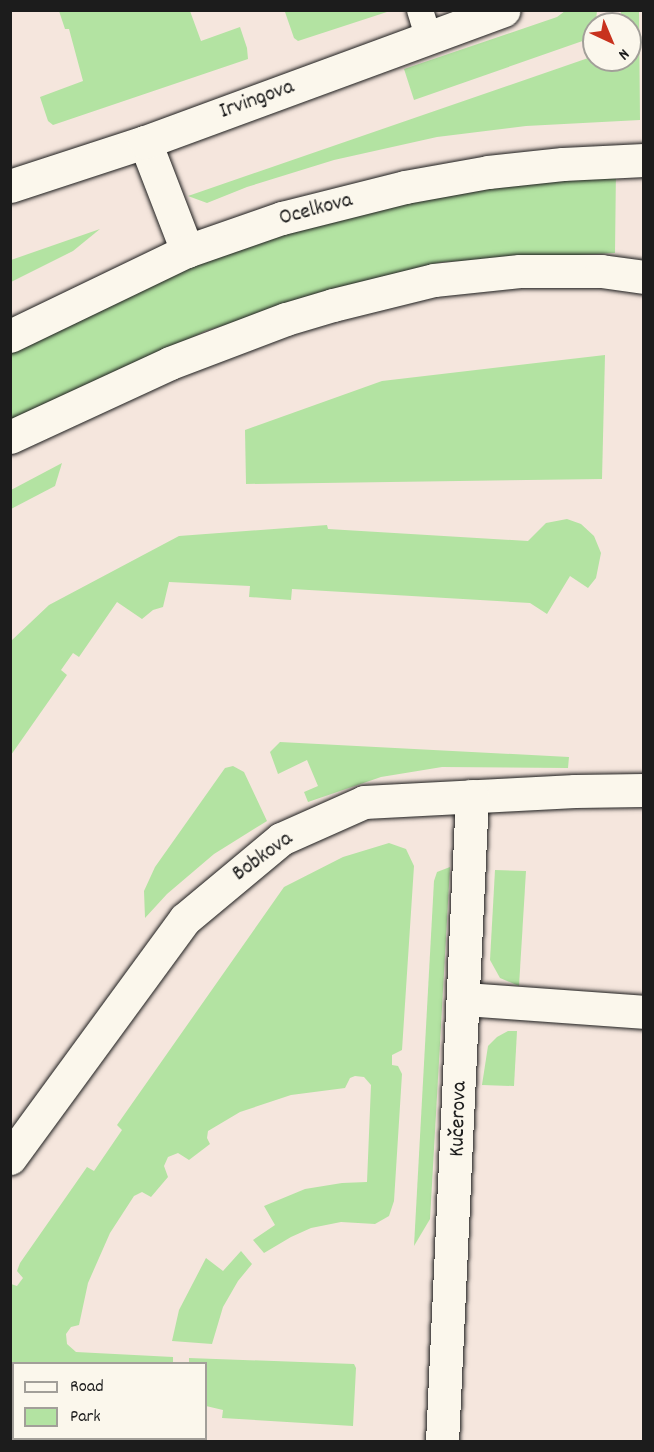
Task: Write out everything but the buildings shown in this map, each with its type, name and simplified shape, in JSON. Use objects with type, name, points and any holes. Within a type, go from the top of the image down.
[{"type":"street","name":"Irvingova","points":[[10,186],[145,142],[424,24],[503,10]]},
{"type":"street","points":[[145,142],[187,251]]},
{"type":"street","name":"Ocelkova","points":[[10,336],[187,251],[282,218],[405,187],[488,172],[563,164],[644,160]]},
{"type":"street","points":[[10,437],[170,363],[286,319],[333,305],[434,280],[520,271],[601,272],[644,277]]},
{"type":"street","name":"Bobkova","points":[[10,1158],[185,919],[281,839],[364,802],[644,790]]},
{"type":"street","name":"Kučerova","points":[[442,1442],[452,1272],[472,796]]},
{"type":"street","points":[[464,999],[644,1012]]},
{"type":"green space","points":[[289,10],[390,11],[298,41],[294,38],[285,12]]},
{"type":"green space","points":[[59,11],[190,11],[201,41],[240,27],[248,59],[53,125],[48,121],[40,97],[83,81],[69,29],[65,29]]},
{"type":"green space","points":[[565,11],[597,11],[582,12],[582,41],[414,100],[404,69],[557,17]]},
{"type":"green space","points":[[582,60],[582,72],[640,72],[640,120],[526,126],[437,137],[334,160],[247,187],[207,203],[188,196]]},
{"type":"green space","points":[[616,168],[615,253],[442,262],[205,331],[11,430],[11,349],[145,281],[346,213]]},
{"type":"green space","points":[[100,229],[73,251],[11,282],[11,260]]},
{"type":"green space","points":[[605,355],[602,479],[246,484],[245,430],[382,381]]},
{"type":"green space","points":[[62,463],[55,486],[11,509],[11,490]]},
{"type":"green space","points":[[567,519],[581,524],[594,536],[601,553],[596,578],[588,588],[570,576],[547,614],[530,603],[292,589],[291,600],[249,597],[250,586],[169,582],[163,607],[153,610],[142,619],[117,602],[79,657],[73,653],[61,670],[67,675],[11,755],[11,641],[49,605],[179,536],[327,525],[328,529],[528,541],[546,523]]},
{"type":"green space","points":[[280,742],[569,757],[568,768],[442,767],[381,777],[308,802],[304,792],[318,786],[307,760],[278,774],[270,752]]},
{"type":"green space","points":[[233,766],[244,772],[267,821],[214,854],[167,894],[145,918],[144,891],[155,867],[225,768]]},
{"type":"green space","points":[[389,843],[406,849],[414,866],[402,1050],[392,1055],[392,1065],[398,1066],[402,1074],[394,1201],[389,1216],[375,1224],[341,1222],[311,1228],[264,1253],[253,1240],[275,1225],[264,1206],[305,1189],[342,1183],[367,1182],[371,1085],[364,1077],[355,1076],[350,1078],[345,1088],[291,1095],[240,1112],[208,1131],[207,1138],[210,1144],[189,1160],[178,1153],[168,1157],[164,1166],[168,1177],[151,1197],[142,1192],[134,1196],[110,1233],[88,1283],[79,1325],[71,1327],[66,1334],[67,1344],[76,1352],[173,1357],[173,1362],[12,1362],[11,1406],[11,1284],[17,1286],[23,1278],[17,1271],[20,1263],[87,1167],[94,1171],[122,1130],[117,1125],[284,887],[343,857]]},
{"type":"green space","points":[[450,867],[430,1219],[414,1246],[434,881],[437,872]]},
{"type":"green space","points":[[495,870],[526,871],[519,986],[500,978],[490,960]]},
{"type":"green space","points":[[508,1031],[517,1031],[514,1086],[482,1085],[488,1046]]},
{"type":"green space","points":[[241,1251],[252,1264],[238,1281],[223,1307],[212,1344],[172,1341],[179,1310],[206,1258],[223,1271]]},
{"type":"green space","points":[[189,1358],[354,1364],[356,1368],[353,1426],[222,1418],[223,1410],[207,1406],[207,1362],[189,1362]]}]
